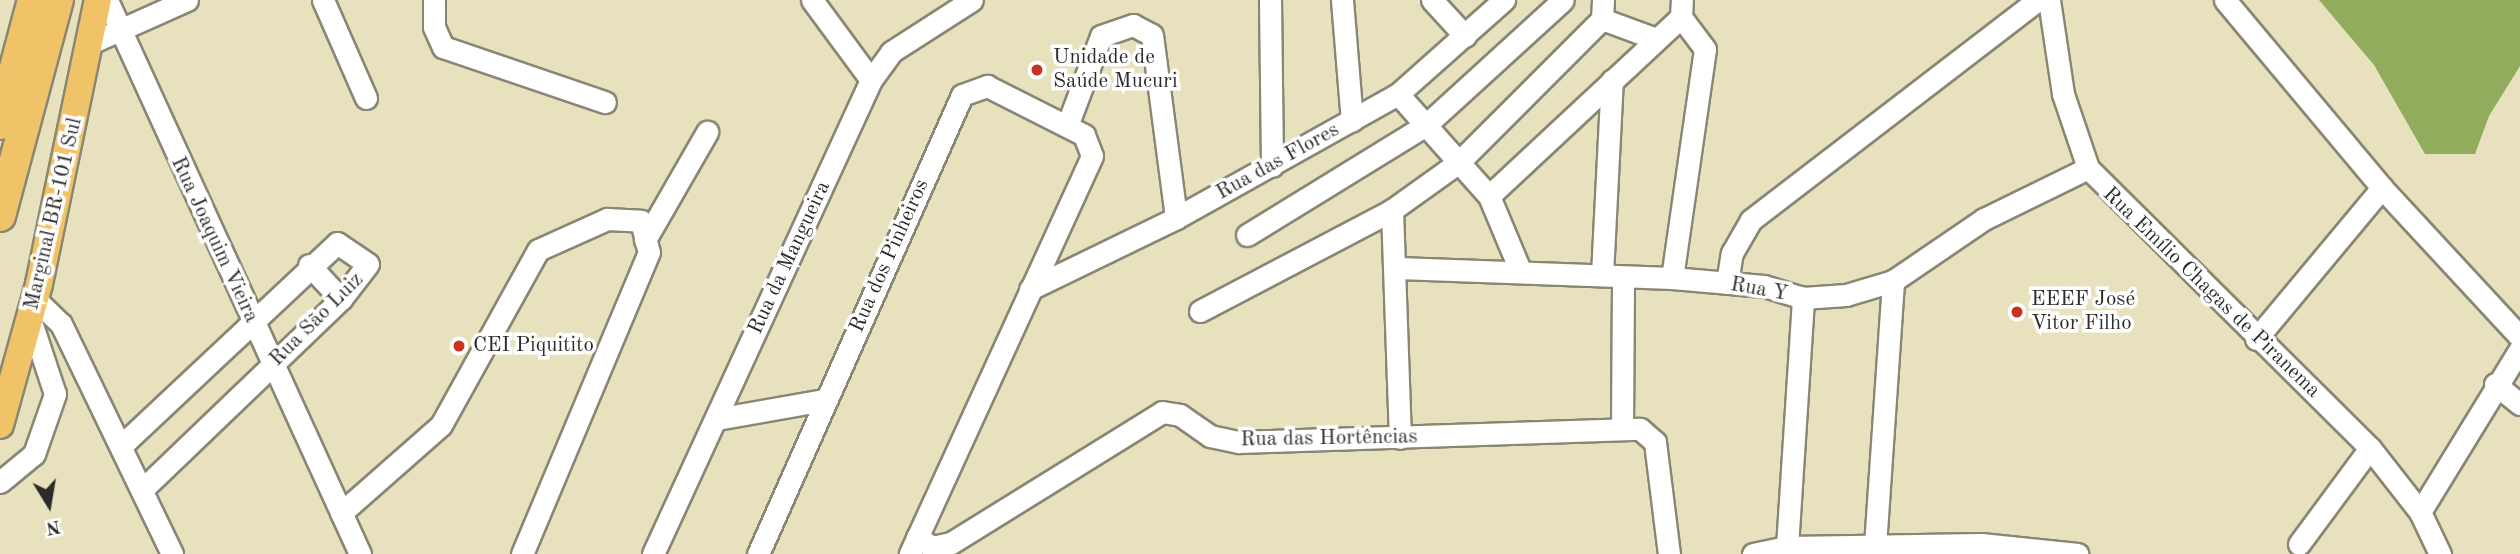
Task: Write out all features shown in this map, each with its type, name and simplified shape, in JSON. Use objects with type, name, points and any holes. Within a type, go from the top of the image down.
[{"type":"highway","points":[[0,124],[33,0]]},
{"type":"highway","points":[[0,216],[58,0]]},
{"type":"highway","points":[[0,97],[18,58]]},
{"type":"main road","name":"Marginal BR-101 Sul","points":[[0,425],[32,309],[93,41],[98,0]]},
{"type":"street","name":"Rua Joaquim Vieira","points":[[107,0],[122,27],[252,322],[360,554]]},
{"type":"street","points":[[93,41],[187,0]]},
{"type":"street","points":[[323,0],[366,98]]},
{"type":"street","points":[[434,0],[434,27],[443,47],[605,102]]},
{"type":"street","points":[[812,0],[871,80]]},
{"type":"street","name":"Rua da Mangueira","points":[[653,554],[871,80],[891,51],[972,0]]},
{"type":"street","points":[[1270,0],[1272,166]]},
{"type":"street","points":[[1342,0],[1352,121]]},
{"type":"street","name":"Rua das Flores","points":[[1030,289],[1175,218],[1398,94],[1503,0]]},
{"type":"street","points":[[1247,235],[1426,125],[1563,0]]},
{"type":"street","points":[[1727,283],[1732,253],[1751,220],[2038,0]]},
{"type":"street","name":"Rua Emílio Chagas de Piranema","points":[[2049,0],[2063,94],[2088,168],[2256,339],[2370,448],[2420,512],[2440,554]]},
{"type":"street","points":[[2225,0],[2382,188],[2520,337]]},
{"type":"street","points":[[1438,2],[1465,36]]},
{"type":"street","points":[[1489,196],[1656,39],[1682,8],[1705,48],[1672,278]]},
{"type":"street","points":[[1200,311],[1392,210],[1459,162],[1602,10],[1656,39]]},
{"type":"street","points":[[1067,126],[1091,48],[1101,36],[1133,25],[1153,35],[1159,49],[1175,218]]},
{"type":"street","points":[[1612,80],[1613,276],[1622,428],[1650,432],[1654,442],[1669,554]]},
{"type":"street","name":"Rua dos Pinheiros","points":[[758,554],[824,400],[962,95],[986,86],[1067,126],[1092,146],[1030,289]]},
{"type":"street","points":[[1398,94],[1489,196],[1520,270]]},
{"type":"street","points":[[522,554],[649,253],[643,230],[707,132]]},
{"type":"street","name":"Rua Y","points":[[1398,268],[1520,270],[1672,278],[1727,283],[1802,298],[1893,281],[1984,219],[2088,168]]},
{"type":"street","points":[[2256,339],[2382,188]]},
{"type":"street","points":[[1392,210],[1398,268],[1399,438]]},
{"type":"street","points":[[341,513],[441,425],[538,250],[607,219],[643,230]]},
{"type":"street","name":"Rua São Luiz","points":[[122,445],[309,265],[342,241],[368,264],[341,299],[142,490]]},
{"type":"street","points":[[309,265],[341,299]]},
{"type":"street","points":[[1875,546],[1893,281]]},
{"type":"street","points":[[913,546],[1030,289]]},
{"type":"street","points":[[1787,547],[1802,298]]},
{"type":"street","points":[[32,309],[61,324],[122,445],[172,554]]},
{"type":"street","points":[[0,482],[34,454],[55,394],[32,309]]},
{"type":"street","points":[[2420,512],[2495,384],[2520,349]]},
{"type":"street","points":[[2495,384],[2520,404]]},
{"type":"street","points":[[716,419],[824,400]]},
{"type":"street","name":"Rua das Hortências","points":[[913,546],[932,547],[951,542],[1162,412],[1180,415],[1224,441],[1399,438],[1622,428]]},
{"type":"street","points":[[2299,544],[2370,448]]},
{"type":"street","points":[[1753,554],[1787,547],[1875,546],[2071,551]]},
{"type":"green space","points":[[2319,0],[2520,0],[2520,66],[2489,116],[2475,154],[2425,154],[2374,65]]},
{"type":"place","name":"Unidade de Saúde Mucuri","points":[[1037,70]]},
{"type":"place","name":"EEEF José Vitor Filho","points":[[2017,312]]},
{"type":"place","name":"CEI Piquitito","points":[[459,346]]}]
